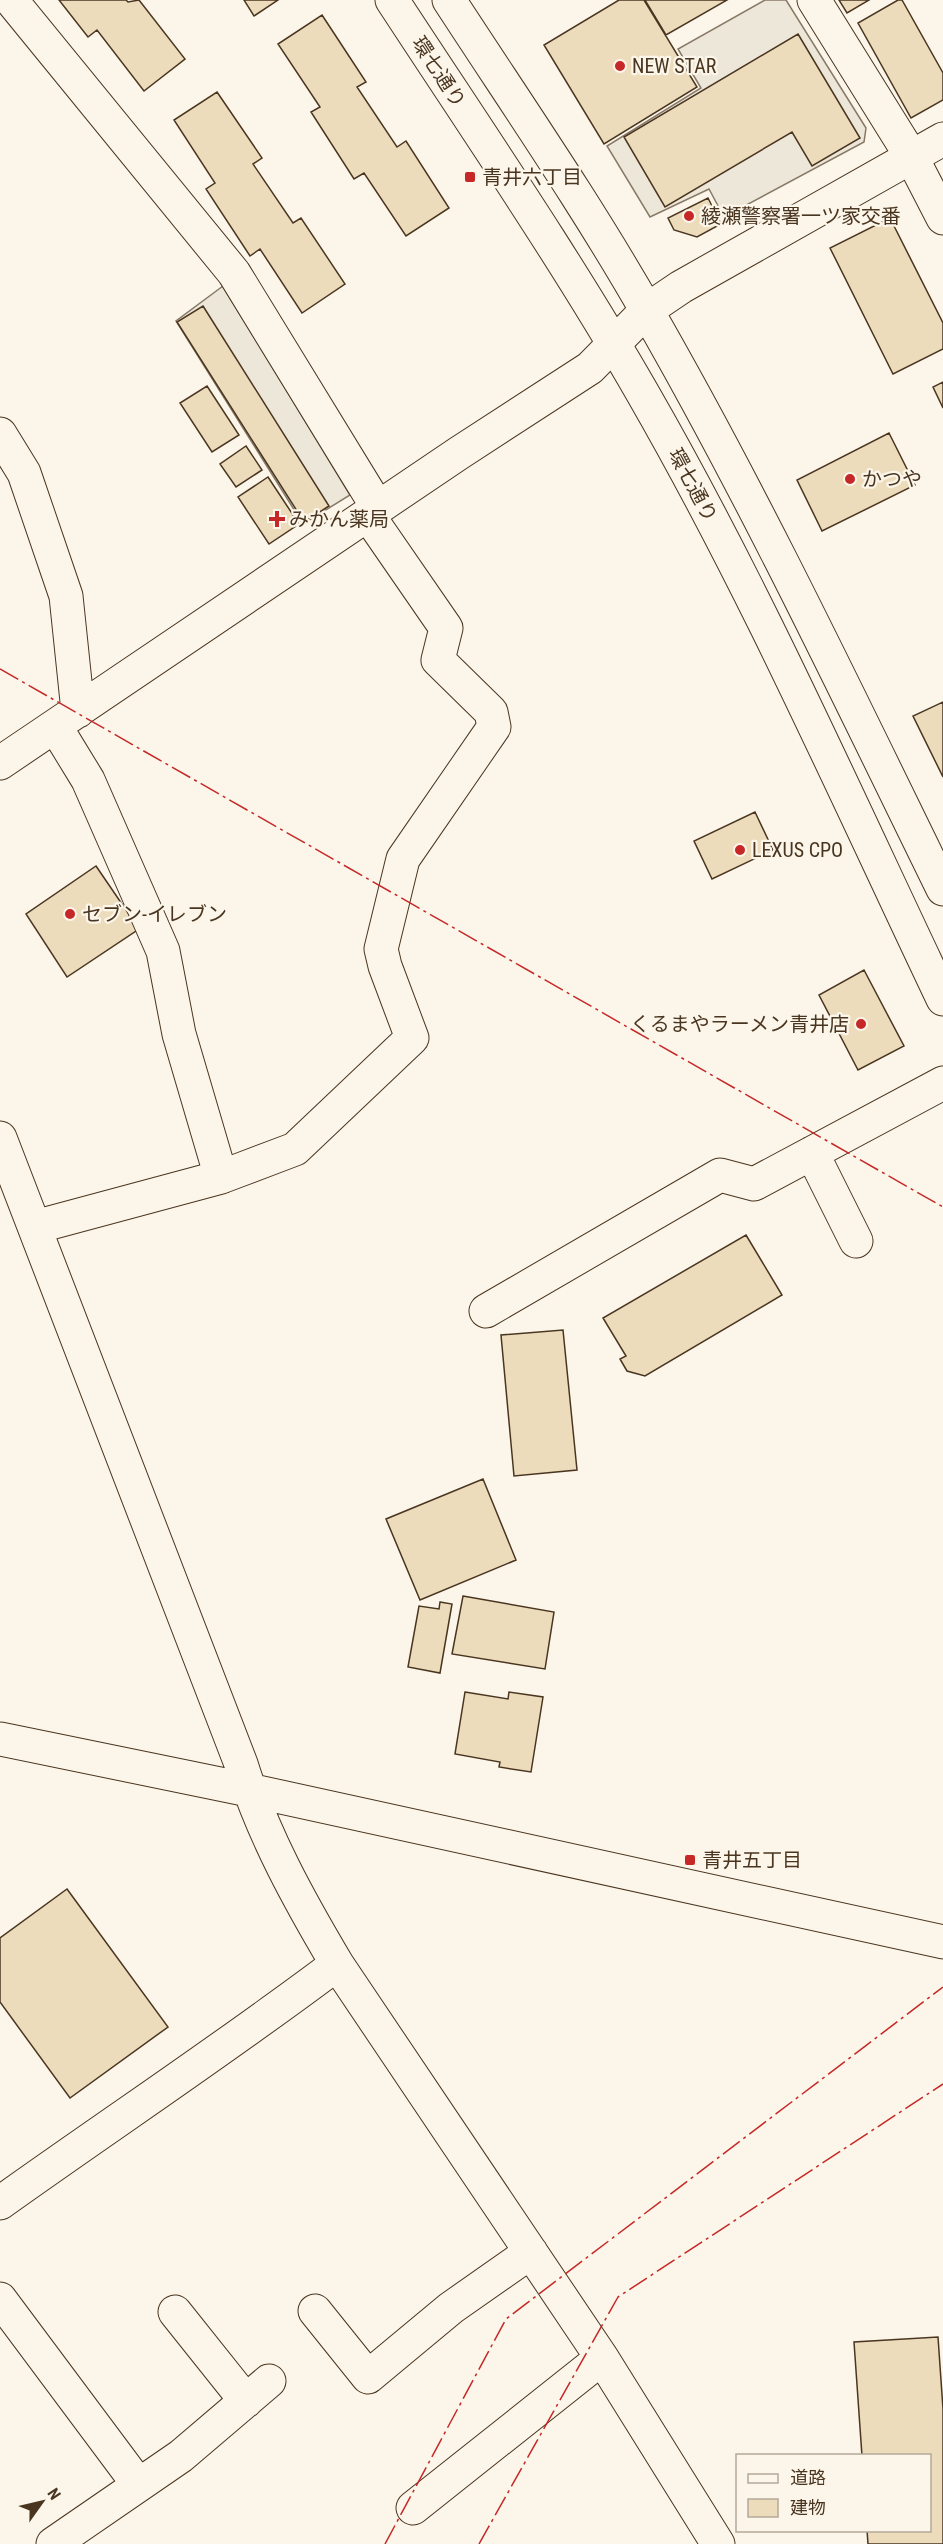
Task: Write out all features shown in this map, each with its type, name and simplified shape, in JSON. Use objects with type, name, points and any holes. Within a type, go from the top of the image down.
[{"type":"street","points":[[11,0],[234,273],[373,512],[446,628],[438,660],[491,712],[494,727],[403,859],[381,949],[412,1038],[295,1149],[222,1177],[35,1227]]},
{"type":"street","name":"環七通り","points":[[392,0],[613,342],[748,587],[943,999]]},
{"type":"street","points":[[449,0],[647,310],[781,559],[943,889]]},
{"type":"street","points":[[814,0],[910,156],[943,218]]},
{"type":"street","points":[[0,763],[590,368],[613,342],[647,310],[681,287],[943,139]]},
{"type":"street","points":[[0,434],[24,473],[66,596],[67,719],[88,780],[163,951],[180,1034],[222,1177]]},
{"type":"street","points":[[486,1311],[720,1175],[754,1184],[943,1083]]},
{"type":"street","points":[[0,1138],[241,1764],[258,1817],[307,1914],[337,1964],[602,2358],[718,2544]]},
{"type":"street","points":[[812,1153],[856,1241]]},
{"type":"street","points":[[0,1739],[249,1790],[943,1942]]},
{"type":"street","points":[[0,2204],[98,2133],[239,2037],[337,1964]]},
{"type":"street","points":[[315,2311],[368,2377],[451,2308],[531,2252]]},
{"type":"street","points":[[0,2299],[138,2484]]},
{"type":"street","points":[[52,2544],[181,2456],[258,2391],[175,2312]]},
{"type":"street","points":[[413,2508],[602,2358]]},
{"type":"shaded area","points":[[765,0],[786,0],[866,128],[864,142],[724,217],[709,189],[650,217],[607,146],[701,88],[678,49]]},
{"type":"shaded area","points":[[223,286],[350,495],[303,524],[176,321]]},
{"type":"building","points":[[59,0],[126,0],[128,2],[139,0],[185,59],[144,91],[97,30],[88,37]]},
{"type":"building","points":[[244,0],[278,0],[254,16]]},
{"type":"building","name":"NEW STAR","points":[[619,0],[644,0],[697,87],[604,144],[544,45]]},
{"type":"building","points":[[645,0],[727,0],[666,35]]},
{"type":"building","points":[[839,0],[869,0],[847,13]]},
{"type":"building","points":[[898,0],[902,0],[943,73],[943,100],[911,118],[858,23]]},
{"type":"building","points":[[322,15],[366,82],[357,87],[397,147],[406,141],[449,208],[406,236],[364,173],[354,179],[311,112],[320,107],[278,44]]},
{"type":"building","points":[[798,34],[860,138],[812,166],[792,132],[665,207],[624,137]]},
{"type":"building","points":[[217,92],[262,158],[253,164],[293,223],[301,218],[345,284],[302,313],[260,249],[250,256],[206,189],[215,183],[174,120]]},
{"type":"building","points":[[708,198],[721,224],[697,237],[674,230],[668,218]]},
{"type":"building","points":[[890,218],[943,323],[943,349],[893,374],[830,248]]},
{"type":"building","points":[[203,306],[329,506],[304,522],[177,322]]},
{"type":"building","points":[[943,382],[943,408],[933,387]]},
{"type":"building","points":[[207,386],[239,435],[212,452],[180,403]]},
{"type":"building","points":[[889,433],[915,485],[822,531],[797,480]]},
{"type":"building","points":[[246,446],[262,470],[236,487],[220,464]]},
{"type":"building","points":[[268,477],[299,524],[269,544],[238,497]]},
{"type":"building","points":[[943,702],[943,777],[913,716]]},
{"type":"building","points":[[755,812],[773,850],[712,879],[694,841]]},
{"type":"building","points":[[96,866],[139,929],[67,977],[26,914]]},
{"type":"building","points":[[864,970],[904,1046],[858,1070],[819,995]]},
{"type":"building","points":[[746,1235],[782,1295],[645,1376],[627,1371],[620,1359],[626,1356],[603,1318]]},
{"type":"building","points":[[563,1330],[577,1470],[514,1476],[501,1335]]},
{"type":"building","points":[[483,1479],[516,1560],[420,1600],[386,1519]]},
{"type":"building","points":[[463,1596],[554,1612],[545,1669],[452,1654]]},
{"type":"building","points":[[440,1602],[452,1604],[440,1673],[408,1667],[419,1606],[439,1609]]},
{"type":"building","points":[[465,1692],[508,1699],[509,1692],[543,1697],[531,1772],[499,1767],[500,1762],[455,1754]]},
{"type":"building","points":[[67,1889],[168,2027],[70,2098],[0,2002],[0,1938]]},
{"type":"building","points":[[938,2337],[943,2409],[943,2544],[868,2544],[867,2532],[931,2532],[931,2454],[862,2454],[854,2342]]},
{"type":"power","points":[[0,669],[943,1207]]},
{"type":"power","points":[[385,2544],[506,2319],[943,1987]]},
{"type":"power","points":[[479,2544],[618,2297],[943,2084]]},
{"type":"place","name":"NEW STAR","points":[[620,66]]},
{"type":"place","name":"青井六丁目","points":[[470,177]]},
{"type":"place","name":"綾瀬警察署一ツ家交番","points":[[689,216]]},
{"type":"place","name":"かつや","points":[[850,479]]},
{"type":"place","name":"みかん薬局","points":[[277,519]]},
{"type":"place","name":"LEXUS CPO","points":[[740,850]]},
{"type":"place","name":"セブン-イレブン","points":[[70,914]]},
{"type":"place","name":"くるまやラーメン青井店","points":[[861,1024]]},
{"type":"place","name":"青井五丁目","points":[[690,1860]]}]
